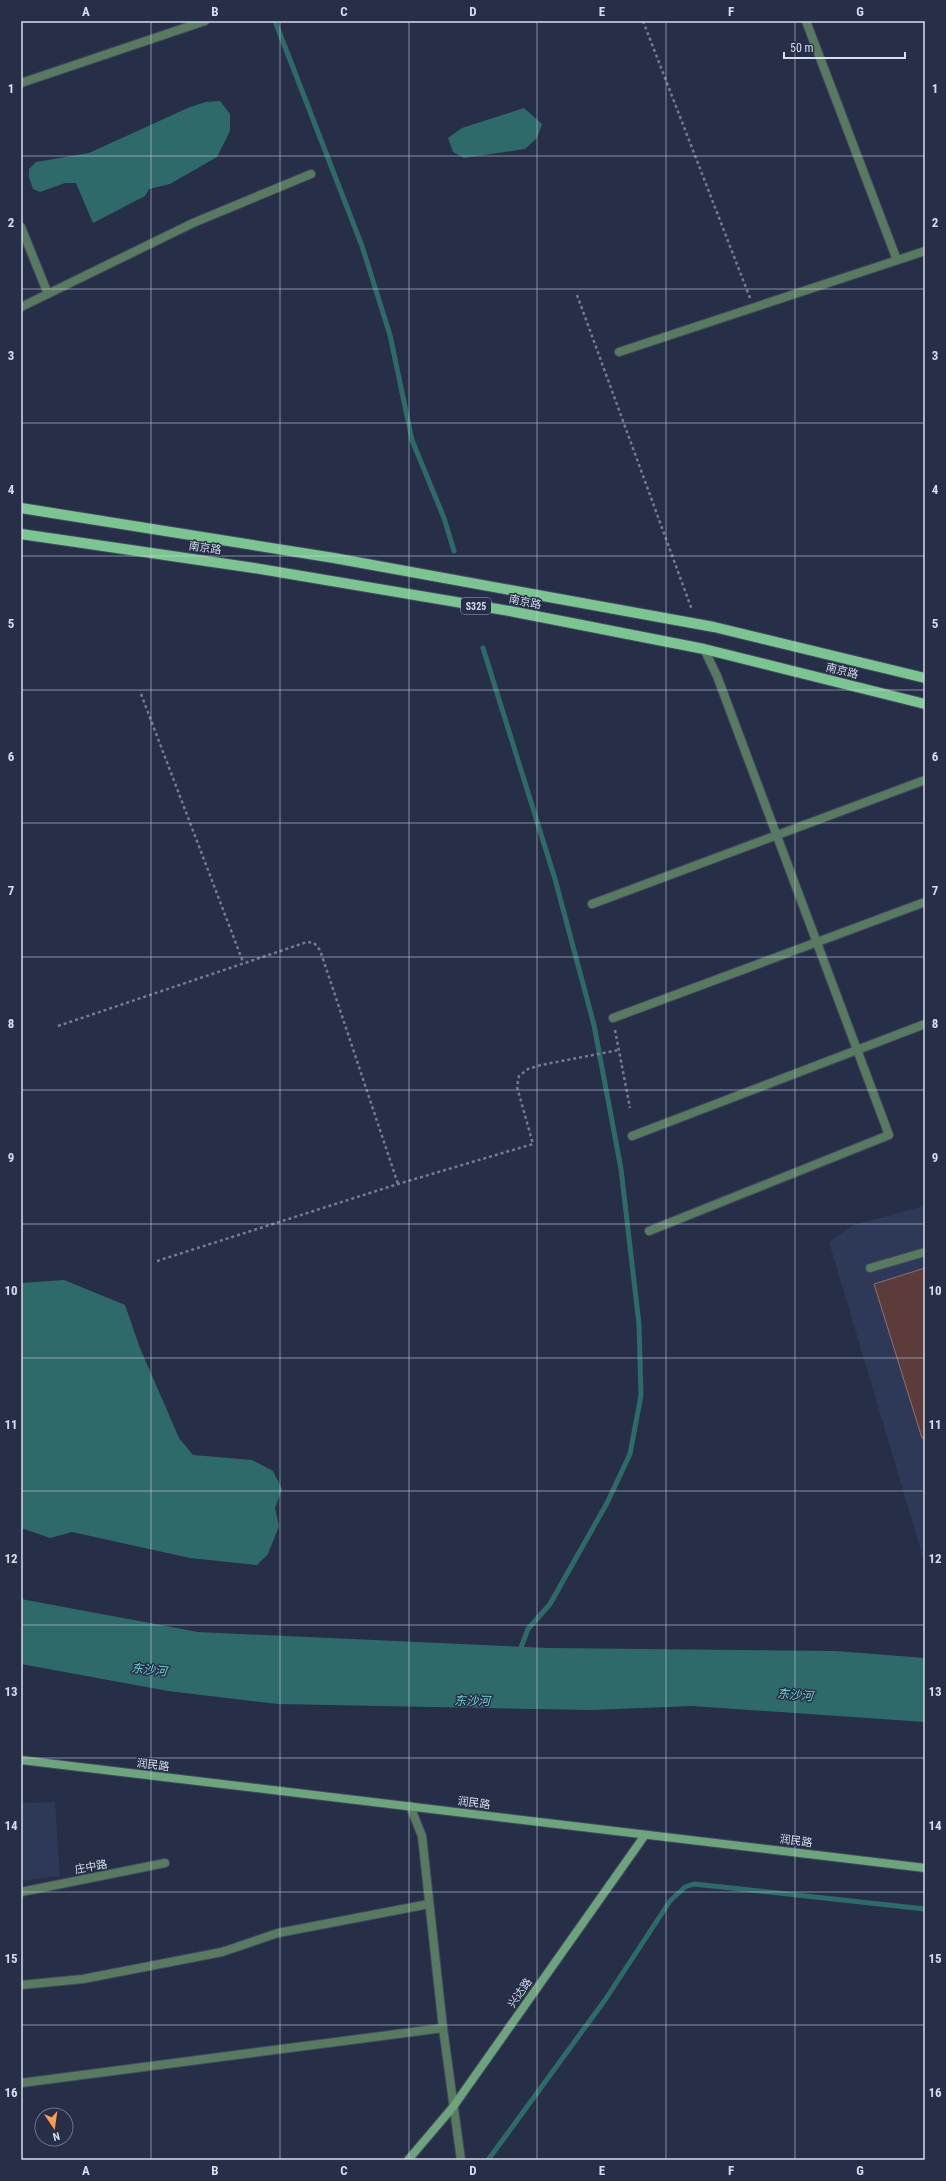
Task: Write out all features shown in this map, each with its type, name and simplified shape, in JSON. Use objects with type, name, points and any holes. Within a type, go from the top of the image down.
[{"type":"main road","name":"南京路","points":[[21,508],[334,558],[696,624],[925,678]]},
{"type":"main road","name":"南京路","points":[[21,534],[254,568],[510,611],[704,649],[925,704]]},
{"type":"street","points":[[21,83],[205,21]]},
{"type":"street","points":[[806,21],[897,260]]},
{"type":"street","points":[[21,307],[193,223],[311,174]]},
{"type":"street","points":[[21,227],[48,294]]},
{"type":"street","points":[[619,352],[925,251]]},
{"type":"street","points":[[649,1231],[889,1135],[717,676],[704,649]]},
{"type":"street","points":[[592,904],[925,780]]},
{"type":"street","points":[[613,1018],[925,902]]},
{"type":"street","points":[[632,1136],[925,1024]]},
{"type":"street","points":[[870,1268],[925,1252]]},
{"type":"street","name":"润民路","points":[[21,1760],[925,1868]]},
{"type":"street","points":[[410,1806],[422,1836],[443,2028],[461,2160]]},
{"type":"street","name":"兴达路","points":[[408,2160],[453,2107],[645,1834]]},
{"type":"street","name":"庄中路","points":[[21,1892],[165,1863]]},
{"type":"street","points":[[21,1986],[82,1979],[222,1952],[278,1933],[429,1904]]},
{"type":"street","points":[[21,2083],[443,2028]]},
{"type":"path","points":[[643,21],[754,308]]},
{"type":"path","points":[[578,295],[696,624]]},
{"type":"path","points":[[141,694],[243,962]]},
{"type":"path","points":[[58,1026],[243,962],[307,942],[314,943],[320,950],[398,1184]]},
{"type":"path","points":[[613,1018],[630,1108]]},
{"type":"path","points":[[157,1260],[398,1184],[533,1144],[517,1087],[519,1076],[528,1069],[619,1050]]},
{"type":"shaded area","points":[[925,1206],[925,1564],[829,1242],[853,1225]]},
{"type":"shaded area","points":[[55,1802],[60,1876],[21,1881],[21,1803]]},
{"type":"water","points":[[220,101],[230,114],[230,131],[217,157],[170,184],[149,189],[145,196],[93,223],[76,183],[65,183],[40,192],[33,189],[29,177],[29,169],[36,162],[89,153],[190,107],[206,102]]},
{"type":"water","points":[[524,108],[542,124],[537,138],[525,149],[464,158],[453,152],[448,138],[462,128]]},
{"type":"water","points":[[64,1280],[125,1305],[140,1348],[179,1438],[193,1455],[252,1460],[273,1471],[282,1489],[275,1508],[279,1526],[268,1554],[257,1565],[190,1558],[72,1532],[50,1538],[21,1528],[21,1283]]},
{"type":"water","name":"东沙河","points":[[21,1599],[198,1632],[548,1648],[836,1651],[925,1658],[925,1722],[692,1706],[591,1710],[278,1704],[168,1691],[21,1664]]},
{"type":"building","points":[[925,1268],[925,1438],[922,1438],[874,1284]]},
{"type":"waterway","points":[[275,21],[362,246],[390,335],[412,440],[444,518],[454,551]]},
{"type":"waterway","points":[[483,648],[555,879],[594,1025],[621,1169],[639,1324],[641,1395],[630,1454],[607,1503],[550,1604],[528,1629],[519,1653]]},
{"type":"waterway","points":[[488,2160],[605,2000],[670,1901],[685,1887],[694,1884],[925,1909]]}]
